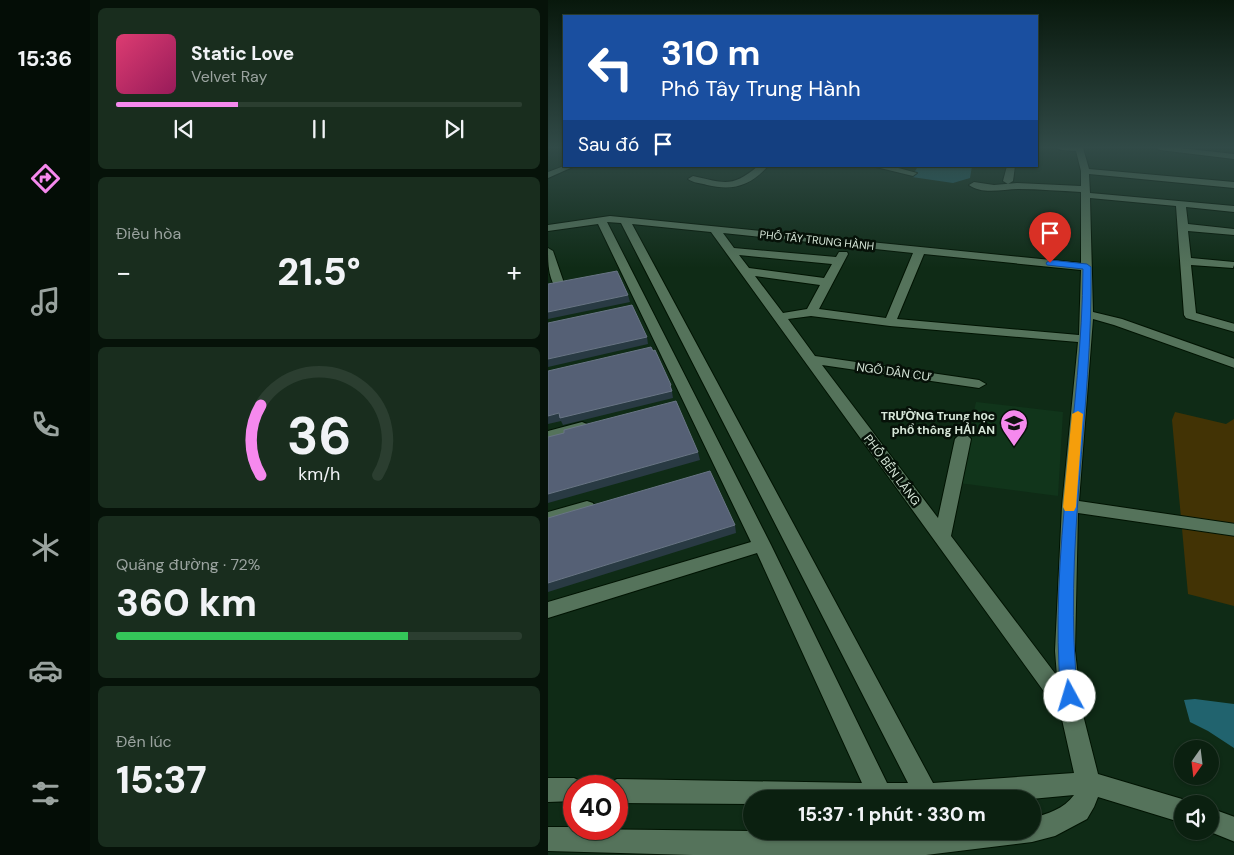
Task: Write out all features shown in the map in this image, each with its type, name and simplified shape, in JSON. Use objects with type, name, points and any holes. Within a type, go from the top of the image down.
[{"type":"street","points":[[1039,188],[1182,205],[1234,209]]},
{"type":"street","points":[[1041,828],[1055,824],[1078,810],[1086,798],[1088,783],[1071,711],[1065,651],[1070,506],[1087,314],[1085,188]]},
{"type":"street","points":[[1182,205],[1190,315],[1234,328]]},
{"type":"street","points":[[601,220],[638,306],[690,400],[724,468],[878,790]]},
{"type":"street","name":"PHỐ TÂY TRUNG HÀNH","points":[[548,228],[601,220],[625,221],[1087,267]]},
{"type":"street","points":[[625,221],[924,790]]},
{"type":"street","points":[[1183,227],[1234,232]]},
{"type":"street","name":"PHỐ BẾN LÁNG","points":[[714,229],[1071,711]]},
{"type":"street","points":[[811,312],[848,243]]},
{"type":"street","points":[[890,322],[920,250]]},
{"type":"street","points":[[731,251],[838,261]]},
{"type":"street","points":[[548,253],[558,283]]},
{"type":"street","points":[[1186,261],[1232,265]]},
{"type":"street","points":[[745,271],[827,282]]},
{"type":"street","points":[[779,317],[811,312],[890,322],[1084,338]]},
{"type":"street","points":[[1087,314],[1118,322],[1234,364]]},
{"type":"street","name":"NGÕ DÂN CƯ","points":[[809,359],[979,384]]},
{"type":"street","points":[[671,405],[690,400]]},
{"type":"street","points":[[548,436],[595,424]]},
{"type":"street","points":[[942,538],[963,439]]},
{"type":"street","points":[[705,473],[724,468]]},
{"type":"street","points":[[548,518],[604,502]]},
{"type":"street","points":[[1070,506],[1234,530]]},
{"type":"street","points":[[548,610],[762,545]]},
{"type":"street","points":[[1008,790],[1088,783],[1174,808]]},
{"type":"street","points":[[548,790],[563,790]]},
{"type":"street","points":[[628,791],[743,794]]},
{"type":"street","points":[[1219,824],[1234,830]]},
{"type":"street","points":[[548,839],[714,843],[907,843],[922,840]]},
{"type":"shaded area","name":"TRƯỜNG Trung học phổ thông HẢI AN","points":[[976,402],[1063,412],[1058,496],[959,483]]},
{"type":"shaded area","points":[[1175,412],[1226,424],[1234,419],[1234,606],[1188,594],[1172,420]]},
{"type":"water","points":[[1195,699],[1234,704],[1234,748],[1190,722],[1184,700]]},
{"type":"building","points":[[617,271],[628,295],[548,312],[548,284]]},
{"type":"building","points":[[632,305],[647,337],[548,359],[548,323]]},
{"type":"building","points":[[651,347],[653,351],[655,350],[672,391],[560,418],[559,413],[548,416],[548,371]]},
{"type":"building","points":[[676,401],[698,452],[548,494],[548,437],[564,433],[564,430]]},
{"type":"building","points":[[710,471],[735,525],[548,583],[548,518]]},
{"type":"slow traffic","points":[[1070,507],[1078,414]]},
{"type":"place","name":"TRƯỜNG Trung học phổ thông HẢI AN","points":[[1014,447]]},
{"type":"route","points":[[1050,263],[1087,267],[1087,314],[1070,506],[1065,651],[1070,696]]}]
